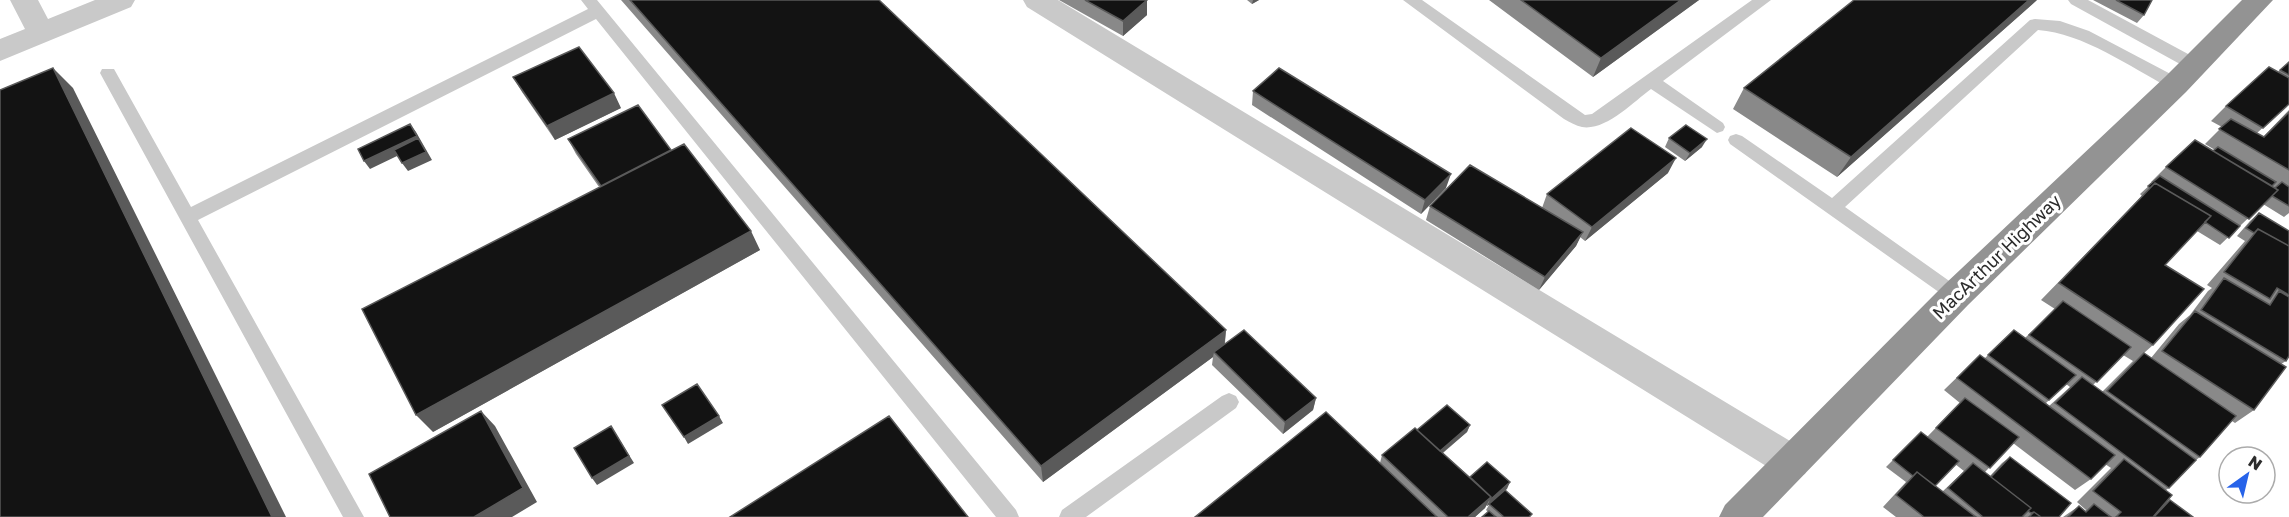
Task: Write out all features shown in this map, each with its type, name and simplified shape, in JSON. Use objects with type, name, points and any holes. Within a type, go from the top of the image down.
[{"type":"highway","name":"MacArthur Highway","points":[[1738,517],[1956,295],[2259,0]]},
{"type":"street","points":[[24,0],[42,34]]},
{"type":"street","points":[[0,51],[121,0]]},
{"type":"street","points":[[1037,0],[1792,462]]},
{"type":"lane","points":[[1411,0],[1570,115],[1583,121],[1596,120],[1763,0]]},
{"type":"lane","points":[[2076,0],[2185,74]]},
{"type":"lane","points":[[188,217],[593,5],[1009,517]]},
{"type":"lane","points":[[1834,207],[2036,24],[2060,26],[2185,74]]},
{"type":"lane","points":[[108,73],[354,517]]},
{"type":"lane","points":[[1652,81],[1717,127]]},
{"type":"lane","points":[[1736,140],[1956,295]]},
{"type":"lane","points":[[1069,517],[1229,402]]},
{"type":"building","points":[[630,0],[879,0],[1226,330],[1041,466]]},
{"type":"building","points":[[1085,0],[1147,0],[1123,21]]},
{"type":"building","points":[[1521,0],[1681,0],[1601,58]]},
{"type":"building","points":[[1854,0],[2029,0],[1851,157],[1744,88]]},
{"type":"building","points":[[2116,0],[2152,0],[2144,15]]},
{"type":"building","points":[[579,47],[614,93],[547,126],[513,77]]},
{"type":"building","points":[[2289,62],[2289,75],[2280,70]]},
{"type":"building","points":[[2269,67],[2289,78],[2289,104],[2263,128],[2226,106]]},
{"type":"building","points":[[53,68],[272,517],[0,517],[0,90]]},
{"type":"building","points":[[1279,68],[1451,174],[1425,200],[1253,91]]},
{"type":"building","points":[[638,105],[671,150],[601,186],[568,139]]},
{"type":"building","points":[[2289,112],[2289,170],[2219,129],[2231,119],[2264,137]]},
{"type":"building","points":[[410,124],[417,136],[364,161],[358,149]]},
{"type":"building","points":[[1686,125],[1707,139],[1690,153],[1669,138]]},
{"type":"building","points":[[1631,128],[1676,158],[1592,227],[1547,194]]},
{"type":"building","points":[[418,138],[426,152],[402,163],[394,150]]},
{"type":"building","points":[[2195,140],[2278,190],[2249,219],[2166,167]]},
{"type":"building","points":[[684,144],[751,231],[416,415],[362,309]]},
{"type":"building","points":[[2218,147],[2276,182],[2272,186],[2213,151]]},
{"type":"building","points":[[1470,165],[1583,232],[1545,277],[1430,206]]},
{"type":"building","points":[[2160,176],[2240,226],[2229,238],[2205,222],[2211,216],[2155,183],[2150,188],[2148,186]]},
{"type":"building","points":[[2282,182],[2289,187],[2289,206],[2272,196],[2278,190],[2275,188]]},
{"type":"building","points":[[2155,183],[2211,216],[2165,265],[2204,289],[2153,345],[2059,283]]},
{"type":"building","points":[[2259,213],[2289,231],[2289,246],[2258,229],[2254,233],[2246,228]]},
{"type":"building","points":[[2258,229],[2289,246],[2289,295],[2277,288],[2270,299],[2224,272]]},
{"type":"building","points":[[2224,278],[2270,305],[2279,291],[2289,297],[2289,356],[2286,361],[2201,310]]},
{"type":"building","points":[[2063,301],[2131,347],[2097,382],[2029,335]]},
{"type":"building","points":[[2195,311],[2286,367],[2254,410],[2162,351]]},
{"type":"building","points":[[1244,330],[1316,398],[1285,422],[1214,352]]},
{"type":"building","points":[[2014,330],[2076,375],[2049,400],[1988,355]]},
{"type":"building","points":[[2144,353],[2236,416],[2200,457],[2107,391]]},
{"type":"building","points":[[1980,355],[2115,455],[2091,479],[1957,378]]},
{"type":"building","points":[[2082,377],[2196,460],[2169,488],[2055,403]]},
{"type":"building","points":[[697,384],[719,416],[684,437],[662,405]]},
{"type":"building","points":[[1965,398],[2019,437],[1990,468],[1936,428]]},
{"type":"building","points":[[1447,405],[1470,425],[1440,451],[1417,430]]},
{"type":"building","points":[[481,411],[523,488],[474,517],[390,517],[369,474]]},
{"type":"building","points":[[1326,412],[1437,517],[1195,517]]},
{"type":"building","points":[[889,416],[968,517],[730,517]]},
{"type":"building","points":[[611,426],[629,456],[592,478],[574,448]]},
{"type":"building","points":[[1415,428],[1491,497],[1468,517],[1448,517],[1382,455]]},
{"type":"building","points":[[1921,432],[1959,461],[1935,486],[1917,472],[1913,476],[1893,460]]},
{"type":"building","points":[[2010,457],[2071,503],[2059,517],[2041,517],[2034,512],[2031,513],[2028,511],[2031,508],[1991,477]]},
{"type":"building","points":[[2124,459],[2172,495],[2153,517],[2116,517],[2121,512],[2093,491]]},
{"type":"building","points":[[1487,462],[1510,482],[1490,500],[1491,497],[1470,477]]},
{"type":"building","points":[[1973,463],[2031,508],[2022,517],[1983,517],[1948,488]]},
{"type":"building","points":[[1917,472],[1976,517],[1924,517],[1896,495]]},
{"type":"building","points":[[1505,490],[1532,514],[1529,517],[1504,517],[1489,504]]},
{"type":"building","points":[[2170,500],[2193,517],[2154,517]]},
{"type":"building","points":[[2094,504],[2111,517],[2068,517],[2079,506],[2086,512]]},
{"type":"building","points":[[1489,511],[1496,517],[1482,517]]},
{"type":"building","points":[[2034,512],[2041,517],[2029,517]]}]
